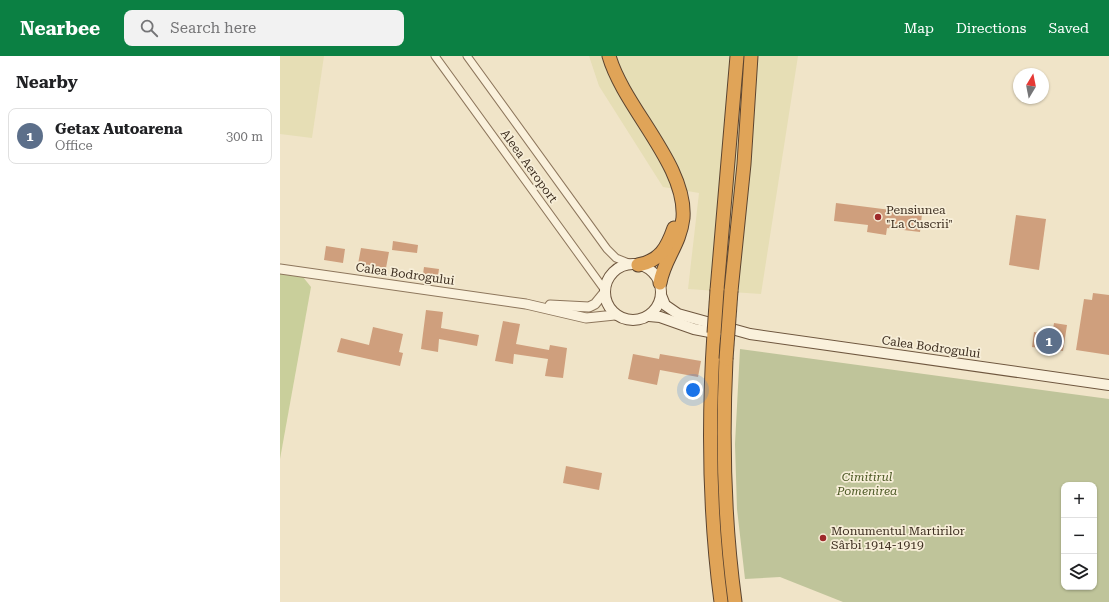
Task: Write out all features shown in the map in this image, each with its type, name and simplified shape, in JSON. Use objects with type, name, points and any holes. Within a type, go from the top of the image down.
[{"type":"highway","points":[[609,56],[618,79],[670,166],[682,200],[683,219],[677,243],[664,267],[660,289]]},
{"type":"highway","points":[[721,602],[714,542],[709,432],[717,290],[737,56]]},
{"type":"highway","points":[[735,602],[727,530],[724,469],[726,359],[731,291],[744,164],[751,56]]},
{"type":"highway","points":[[635,264],[655,260],[663,250],[672,234],[677,211],[676,183]]},
{"type":"main road","name":"Calea Bodrogului","points":[[604,291],[607,280],[613,272],[621,267],[635,264],[650,270],[660,289],[665,305],[678,314],[750,334],[1109,385]]},
{"type":"main road","points":[[649,316],[657,308],[660,289]]},
{"type":"main road","points":[[604,291],[607,304],[615,315]]},
{"type":"main road","name":"Calea Bodrogului","points":[[615,315],[622,319],[633,321],[649,316],[662,317],[683,326],[703,331],[729,334],[750,334]]},
{"type":"street","name":"Aleea Aeroport","points":[[435,56],[604,291]]},
{"type":"street","name":"Aleea Aeroport","points":[[467,56],[607,249],[616,258],[635,264]]},
{"type":"street","name":"Calea Bodrogului","points":[[280,269],[526,304],[586,318],[615,315]]},
{"type":"street","name":"Calea Bodrogului","points":[[526,304],[589,307],[595,304],[604,291]]},
{"type":"shaded area","points":[[280,56],[324,56],[312,138],[280,134]]},
{"type":"shaded area","points":[[589,56],[798,56],[761,294],[688,289],[699,193],[663,187],[599,86]]},
{"type":"green space","points":[[280,269],[299,272],[311,287],[280,459]]},
{"type":"green space","name":"Cimitirul Pomenirea","points":[[740,349],[1109,399],[1109,602],[843,602],[780,577],[745,579],[737,509],[735,444]]},
{"type":"building","name":"Pensiunea \"La Cuscrii\"","points":[[836,203],[922,214],[920,232],[887,228],[886,235],[867,232],[868,225],[834,221]]},
{"type":"building","points":[[1016,215],[1046,219],[1039,270],[1009,265]]},
{"type":"building","points":[[393,241],[418,245],[417,253],[392,250]]},
{"type":"building","points":[[326,246],[345,249],[343,263],[324,260]]},
{"type":"building","points":[[361,248],[389,252],[386,268],[358,264]]},
{"type":"building","points":[[424,267],[439,269],[438,276],[423,274]]},
{"type":"building","points":[[1093,293],[1109,295],[1109,355],[1076,350],[1084,299],[1092,300]]},
{"type":"building","points":[[426,310],[443,312],[441,328],[479,335],[477,346],[439,339],[438,352],[421,349]]},
{"type":"building","points":[[503,321],[520,324],[516,344],[549,350],[550,345],[567,348],[563,378],[545,376],[548,359],[514,354],[513,364],[495,361]]},
{"type":"building","points":[[1054,323],[1067,325],[1063,351],[1032,347],[1034,332],[1052,335]]},
{"type":"building","points":[[373,327],[403,334],[399,352],[403,353],[400,366],[337,352],[341,338],[369,345]]},
{"type":"building","points":[[633,354],[659,359],[660,354],[701,361],[698,377],[660,370],[657,385],[628,379]]},
{"type":"building","points":[[566,466],[602,473],[599,490],[563,483]]},
{"type":"place","name":"Pensiunea \"La Cuscrii\"","points":[[878,217]]},
{"type":"place","name":"Getax Autoarena","points":[[1049,341]]},
{"type":"place","name":"Monumentul Martirilor Sârbi 1914-1919","points":[[823,538]]}]
